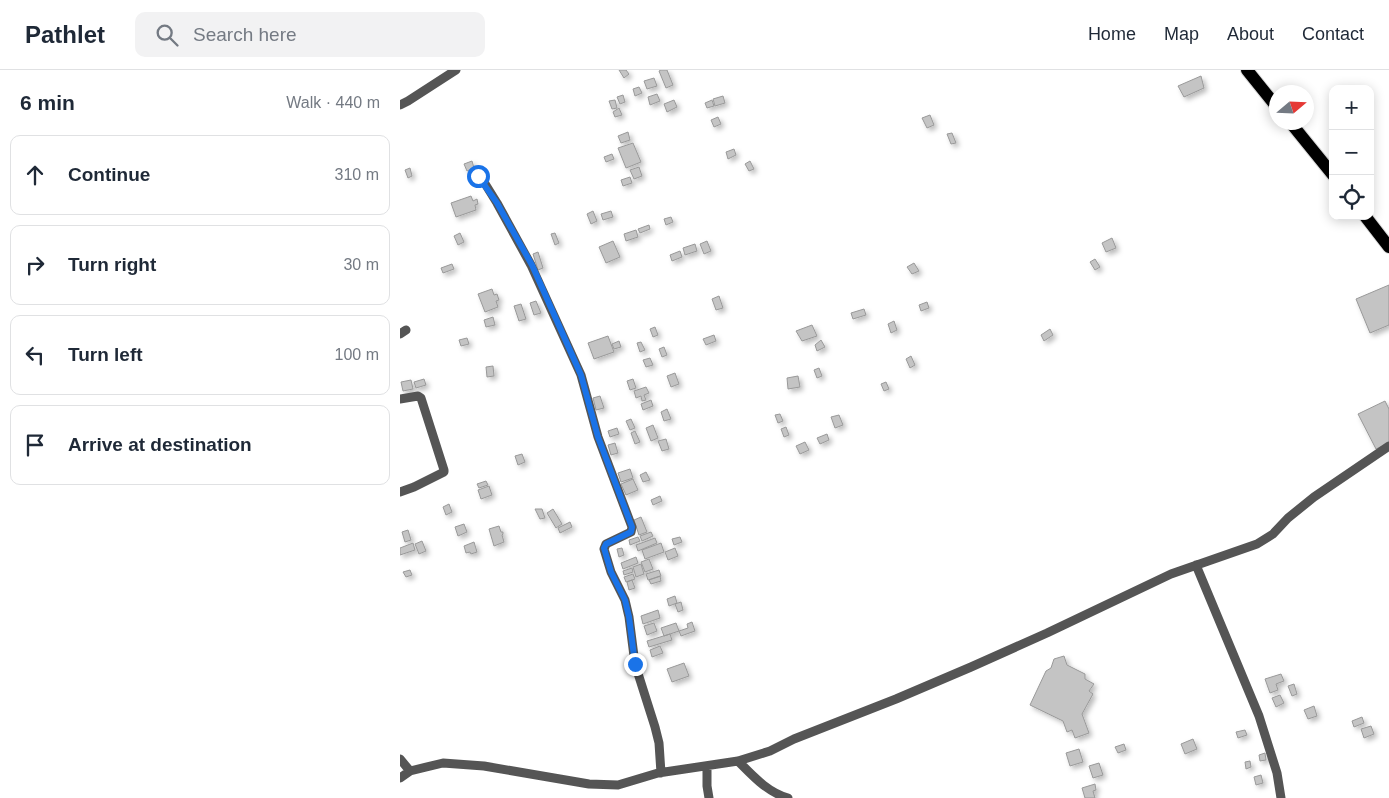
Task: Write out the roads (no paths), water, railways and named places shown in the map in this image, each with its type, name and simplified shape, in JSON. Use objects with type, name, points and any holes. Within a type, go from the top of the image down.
[{"type":"main road","points":[[1247,70],[1269,97]]},
{"type":"main road","points":[[1296,130],[1329,170]]},
{"type":"main road","points":[[1368,220],[1389,247]]},
{"type":"street","points":[[400,105],[456,70]]},
{"type":"street","points":[[475,174],[484,182],[532,265],[581,375],[598,437],[632,527],[631,532],[606,544],[604,548],[611,572],[625,600],[635,664],[656,728],[661,773]]},
{"type":"street","points":[[400,399],[418,396],[422,398],[444,472],[400,492]]},
{"type":"street","points":[[400,778],[410,771],[443,763],[484,766],[589,784],[618,785],[661,773],[738,761],[770,751],[794,739],[923,687],[1047,633],[1171,574],[1257,544],[1273,534],[1288,518],[1314,497],[1389,446]]},
{"type":"street","points":[[1196,566],[1259,716],[1277,773],[1281,798]]},
{"type":"street","points":[[400,759],[410,771]]},
{"type":"street","points":[[738,761],[761,784],[776,795],[788,798]]},
{"type":"street","points":[[707,766],[709,798]]}]
